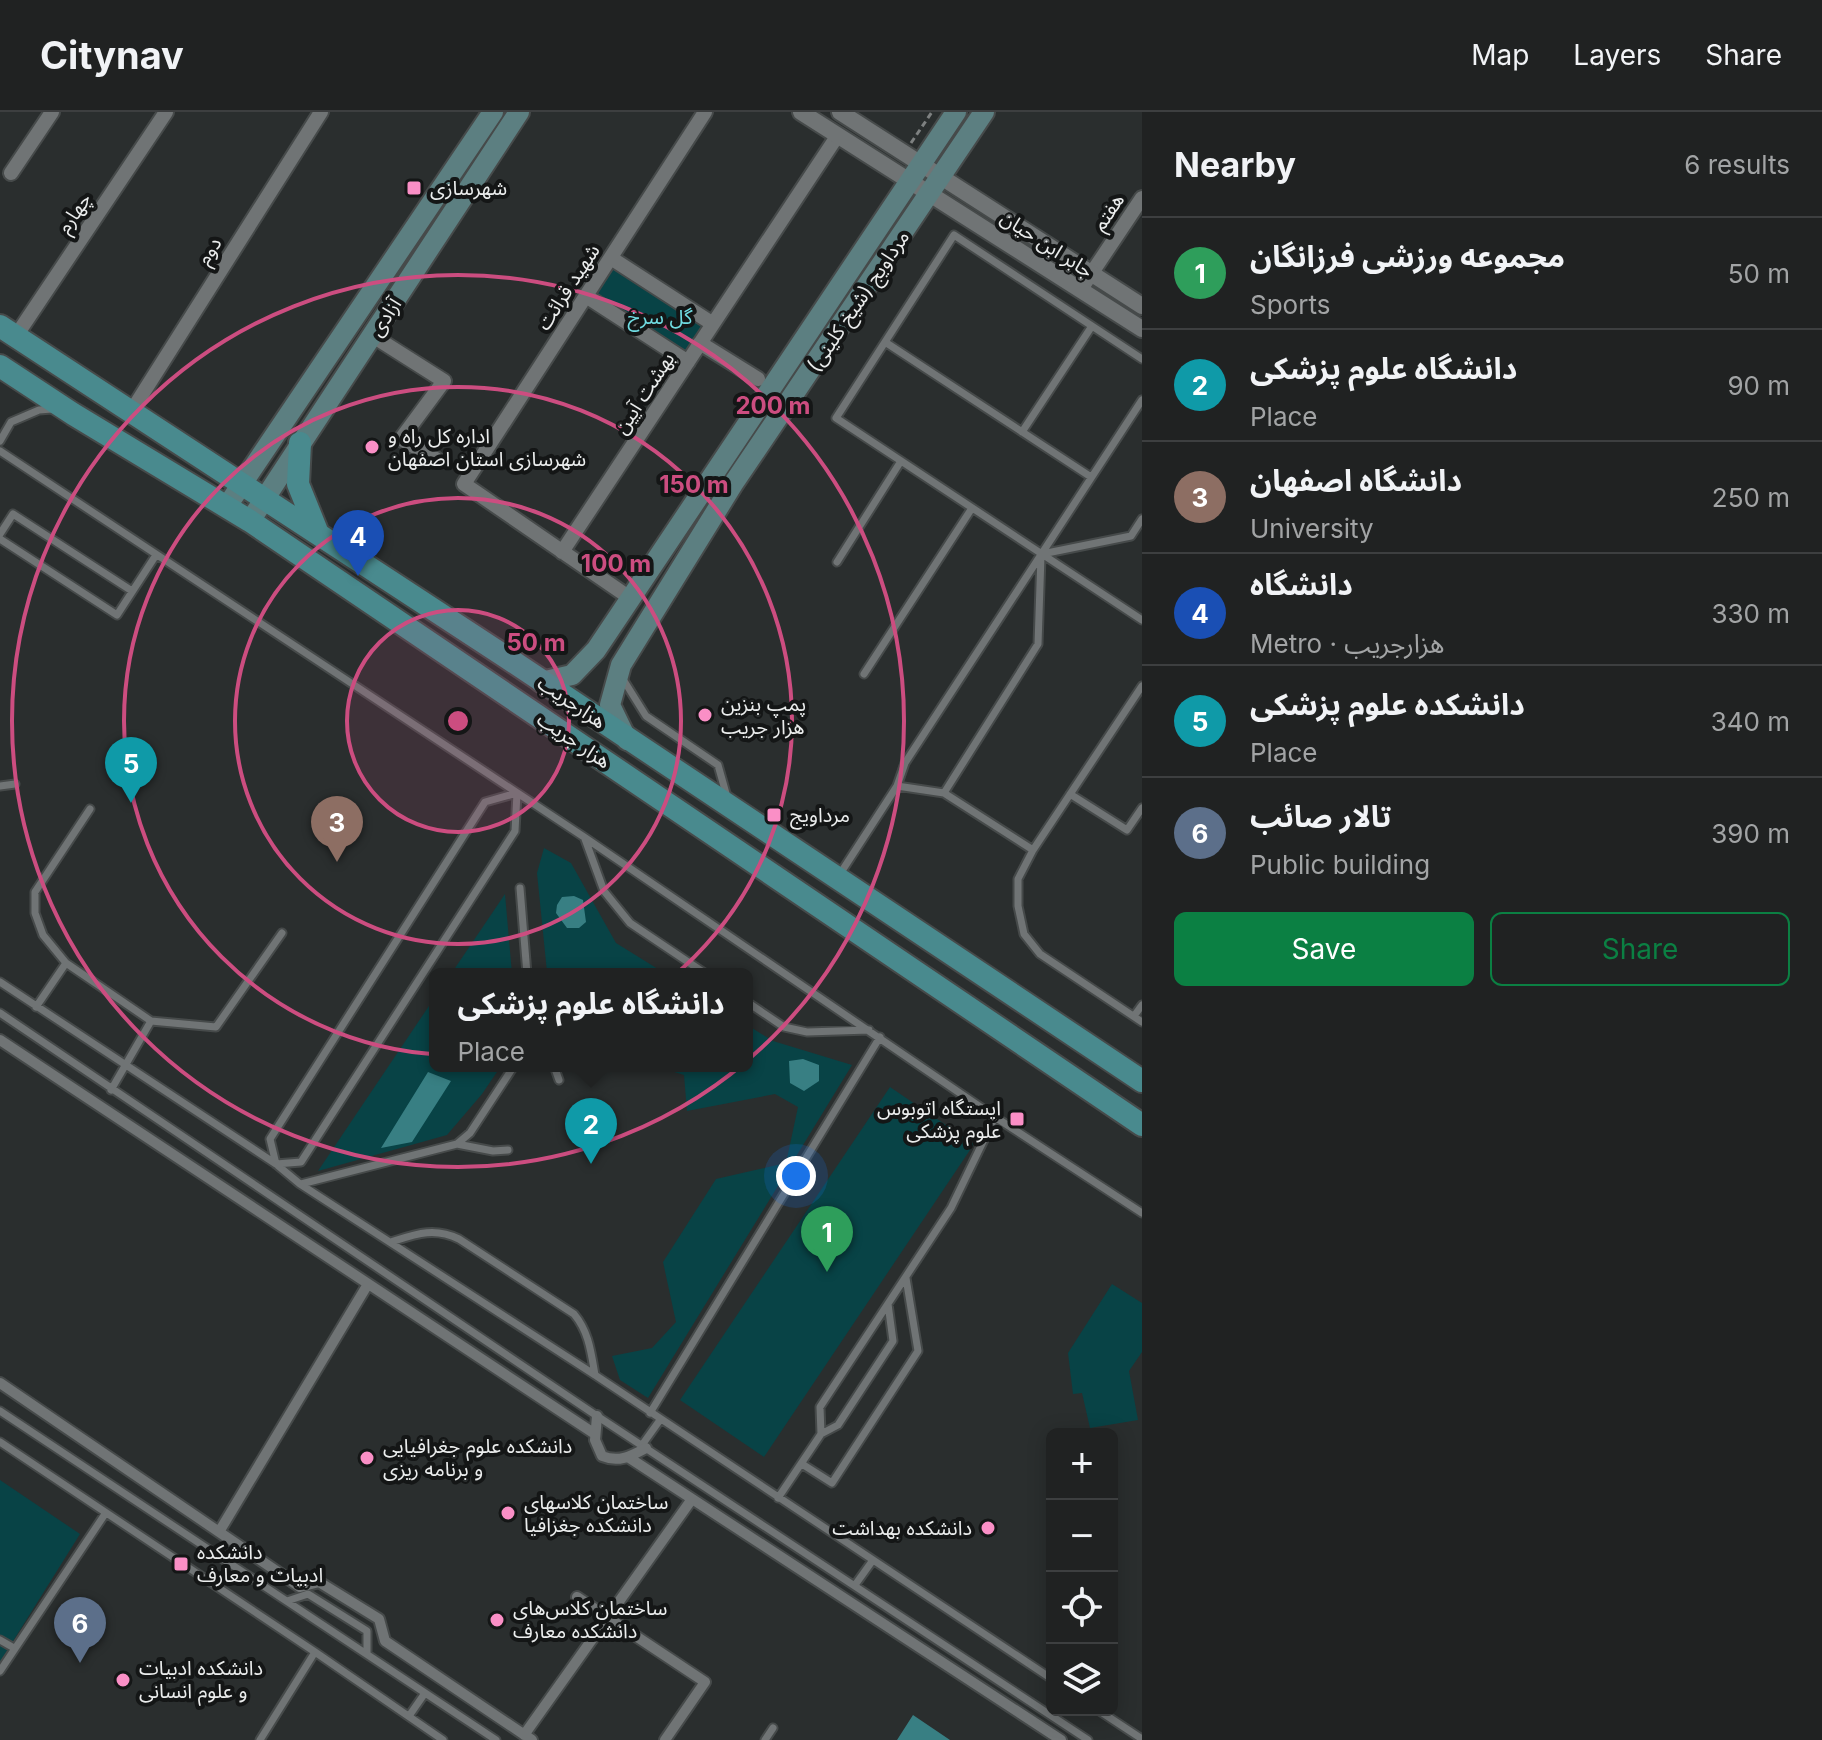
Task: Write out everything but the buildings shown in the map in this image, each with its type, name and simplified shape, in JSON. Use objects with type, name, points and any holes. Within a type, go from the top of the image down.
[{"type":"main road","name":"آزادی","points":[[227,506],[493,112]]},
{"type":"main road","name":"آزادی","points":[[250,521],[519,112]]},
{"type":"main road","name":"مرداویج (شیخ کلینی)","points":[[541,682],[572,675],[596,650],[912,165],[956,112]]},
{"type":"main road","name":"مرداویج (شیخ کلینی)","points":[[627,740],[610,705],[621,665],[733,484],[984,112]]},
{"type":"main road","points":[[461,159],[479,171]]},
{"type":"main road","name":"هزارجریب","points":[[8,331],[241,482],[1142,1081]]},
{"type":"main road","name":"هزار جریب","points":[[0,366],[250,521],[1142,1125]]},
{"type":"main road","points":[[300,443],[298,484],[318,533]]},
{"type":"main road","points":[[715,471],[733,484]]},
{"type":"street","points":[[11,173],[52,112]]},
{"type":"street","name":"دوم","points":[[131,412],[321,112]]},
{"type":"street","name":"شهید قرائت","points":[[562,552],[464,484],[705,112]]},
{"type":"street","points":[[801,112],[838,135],[912,165]]},
{"type":"street","points":[[840,112],[936,184]]},
{"type":"street","name":"چهارم","points":[[8,331],[160,114]]},
{"type":"street","name":"بهشت آیین","points":[[562,552],[838,135]]},
{"type":"street","name":"جابر ابن حیان","points":[[936,184],[1092,273],[1142,306]]},
{"type":"street","name":"جابر ابن حیان","points":[[936,184],[1081,289],[1142,329]]},
{"type":"street","name":"هفتم","points":[[1081,289],[1142,198]]},
{"type":"street","points":[[611,258],[713,324]]},
{"type":"street","points":[[586,296],[688,362]]},
{"type":"street","points":[[373,336],[444,381],[401,439],[436,459]]},
{"type":"street","points":[[700,343],[758,379]]},
{"type":"street","points":[[562,552],[630,598]]},
{"type":"street","points":[[0,1040],[595,1434]]},
{"type":"street","points":[[219,1532],[368,1284]]},
{"type":"street","points":[[0,1383],[300,1587],[319,1582],[379,1619],[385,1641],[528,1737],[692,1499]]},
{"type":"street","points":[[597,1416],[595,1434],[597,1449],[602,1456],[612,1460],[628,1457],[644,1446]]},
{"type":"street","points":[[628,1457],[1061,1740]]},
{"type":"street","points":[[577,1597],[705,1682],[665,1740]]},
{"type":"lane","points":[[1142,359],[954,235],[836,418],[1142,620]]},
{"type":"lane","points":[[1022,432],[1092,326]]},
{"type":"lane","points":[[885,342],[1091,477]]},
{"type":"lane","points":[[837,879],[897,786],[905,763],[1142,400]]},
{"type":"lane","points":[[0,441],[11,422],[39,410],[73,414]]},
{"type":"lane","points":[[0,451],[584,837],[995,1117],[1142,1213]]},
{"type":"lane","points":[[837,562],[901,461]]},
{"type":"lane","points":[[864,674],[972,508]]},
{"type":"lane","points":[[132,591],[13,514],[0,536],[117,615],[156,555]]},
{"type":"lane","points":[[1042,554],[1131,536],[1142,519]]},
{"type":"lane","points":[[944,793],[1038,644],[1042,554]]},
{"type":"lane","points":[[619,673],[646,716],[718,765],[729,807]]},
{"type":"lane","points":[[1141,688],[1033,850],[1018,879],[1018,906],[1024,934],[1040,954],[1142,1022]]},
{"type":"lane","points":[[0,786],[15,784]]},
{"type":"lane","points":[[897,786],[944,793],[1033,850]]},
{"type":"lane","points":[[276,1164],[270,1139],[485,802],[517,793]]},
{"type":"lane","points":[[276,1164],[301,1162],[515,831],[517,793]]},
{"type":"lane","points":[[1070,794],[1127,830],[1142,808]]},
{"type":"lane","points":[[90,809],[35,892],[35,913],[43,935],[66,963],[151,1021],[216,1027],[282,933]]},
{"type":"lane","points":[[584,837],[604,891],[630,923],[697,968]]},
{"type":"lane","points":[[520,888],[527,968]]},
{"type":"lane","points":[[36,1007],[66,963]]},
{"type":"lane","points":[[0,982],[276,1164],[300,1184],[595,1375],[1046,1675]]},
{"type":"lane","points":[[1134,1016],[1142,1005]]},
{"type":"lane","points":[[753,1006],[784,1027],[807,1032],[869,1030]]},
{"type":"lane","points":[[0,1013],[597,1416],[1088,1740]]},
{"type":"lane","points":[[111,1090],[151,1021]]},
{"type":"lane","points":[[650,1413],[880,1037]]},
{"type":"lane","points":[[457,1144],[470,1133],[510,1072]]},
{"type":"lane","points":[[556,1072],[559,1080]]},
{"type":"lane","points":[[821,1434],[820,1407],[951,1208],[995,1117]]},
{"type":"lane","points":[[300,1184],[457,1144],[493,1151],[508,1150]]},
{"type":"lane","points":[[391,1242],[429,1231],[444,1232],[484,1255],[574,1314],[584,1326],[589,1339],[595,1375]]},
{"type":"lane","points":[[802,1464],[832,1483],[918,1351],[906,1278]]},
{"type":"lane","points":[[778,1498],[821,1434],[838,1425],[893,1341],[888,1304]]},
{"type":"lane","points":[[0,1411],[496,1740]]},
{"type":"lane","points":[[644,1446],[660,1420]]},
{"type":"lane","points":[[0,1442],[443,1740]]},
{"type":"lane","points":[[0,1671],[105,1514]]},
{"type":"lane","points":[[855,1585],[873,1560]]},
{"type":"lane","points":[[287,1601],[308,1594],[367,1631],[367,1654]]},
{"type":"lane","points":[[0,1640],[14,1648]]},
{"type":"lane","points":[[260,1740],[315,1652]]},
{"type":"lane","points":[[409,1716],[425,1693]]},
{"type":"lane","points":[[1107,1716],[1142,1739]]},
{"type":"lane","points":[[1065,1724],[1079,1740]]},
{"type":"lane","points":[[765,1740],[773,1728]]},
{"type":"path","points":[[912,165],[932,112]]},
{"type":"green space","name":"گل سرخ","points":[[611,258],[713,324],[688,362],[586,296]]},
{"type":"green space","points":[[544,848],[571,863],[616,943],[656,968],[547,968],[537,873]]},
{"type":"green space","points":[[505,894],[511,968],[455,968]]},
{"type":"green space","points":[[429,1006],[429,1072],[497,1072],[447,1135],[318,1171]]},
{"type":"green space","points":[[753,1029],[773,1041],[852,1065],[648,1398],[620,1380],[612,1356],[652,1348],[676,1322],[663,1262],[716,1179],[786,1163],[798,1107],[775,1094],[687,1111],[684,1075],[674,1072],[753,1072]]},
{"type":"green space","points":[[890,1087],[974,1144],[764,1457],[680,1400]]},
{"type":"green space","points":[[1112,1284],[1142,1303],[1142,1352],[1129,1371],[1138,1420],[1090,1428],[1082,1393],[1073,1394],[1068,1353]]},
{"type":"green space","points":[[0,1480],[80,1534],[0,1662]]},
{"type":"shaded area","points":[[574,896],[583,900],[586,922],[579,928],[567,928],[556,913],[557,905],[562,897]]},
{"type":"shaded area","points":[[803,1059],[819,1065],[819,1081],[804,1091],[790,1083],[789,1061]]},
{"type":"shaded area","points":[[428,1072],[451,1081],[412,1142],[381,1148]]},
{"type":"shaded area","points":[[913,1715],[950,1740],[897,1740]]},
{"type":"place","name":"شهرسازی","points":[[414,188]]},
{"type":"place","name":"اداره کل راه و شهرسازی استان اصفهان","points":[[372,447]]},
{"type":"place","name":"دانشگاه","points":[[358,576]]},
{"type":"place","name":"پمپ بنزین هزار جریب","points":[[705,715]]},
{"type":"place","name":"دانشکده علوم پزشکی","points":[[131,803]]},
{"type":"place","name":"مرداویج","points":[[774,815]]},
{"type":"place","name":"دانشگاه اصفهان","points":[[337,862]]},
{"type":"place","name":"ایستگاه اتوبوس علوم پزشکی","points":[[1017,1119]]},
{"type":"place","name":"دانشگاه علوم پزشکی","points":[[591,1164]]},
{"type":"place","name":"مجموعه ورزشی فرزانگان","points":[[827,1272]]},
{"type":"place","name":"دانشکده علوم جغرافیایی و برنامه ریزی","points":[[367,1458]]},
{"type":"place","name":"ساختمان کلاسهای دانشکده جغزافیا","points":[[508,1513]]},
{"type":"place","name":"دانشکده بهداشت","points":[[988,1528]]},
{"type":"place","name":"دانشکده ادبیات و معارف","points":[[181,1564]]},
{"type":"place","name":"ساختمان کلاس‌های دانشکده معارف","points":[[497,1620]]},
{"type":"place","name":"تالار صائب","points":[[80,1663]]},
{"type":"place","name":"دانشکده ادبیات و علوم انسانی","points":[[123,1680]]}]
